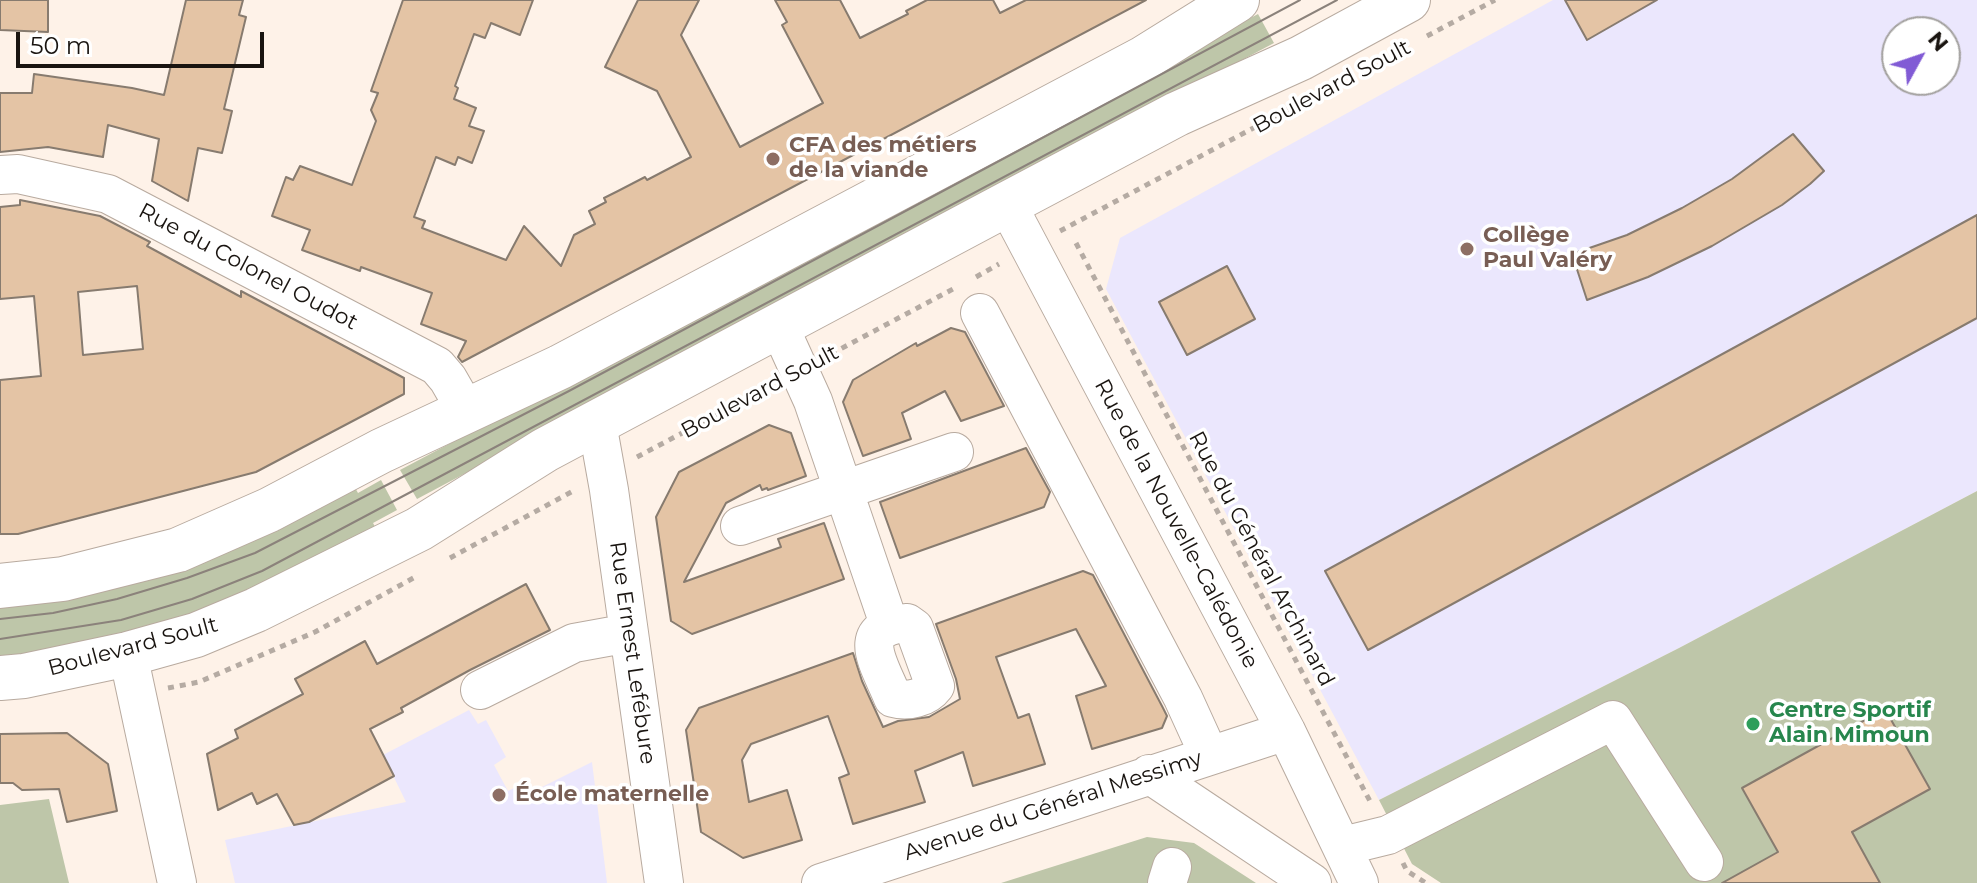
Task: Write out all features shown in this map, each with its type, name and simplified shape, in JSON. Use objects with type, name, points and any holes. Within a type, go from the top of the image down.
[{"type":"main road","points":[[0,586],[63,579],[178,550],[269,510],[381,451],[574,360],[1116,73],[1237,0]]},
{"type":"main road","name":"Boulevard Soult","points":[[0,678],[133,674],[196,635],[256,610],[419,529],[545,450],[1177,114],[1301,58],[1359,12],[1416,19]]},
{"type":"street","name":"Rue du Colonel Oudot","points":[[0,175],[18,174],[108,194],[437,366],[467,412]]},
{"type":"street","name":"Rue de la Nouvelle-Calédonie","points":[[1007,204],[1286,731],[1359,883]]},
{"type":"street","points":[[980,313],[1183,698],[1209,755]]},
{"type":"street","points":[[779,326],[813,401],[889,624]]},
{"type":"street","name":"Rue Ernest Lefébure","points":[[597,423],[607,473],[664,883]]},
{"type":"street","points":[[740,526],[954,452]]},
{"type":"street","points":[[480,690],[574,643],[629,633]]},
{"type":"street","points":[[133,674],[177,883]]},
{"type":"street","points":[[1343,846],[1388,835],[1613,720],[1704,862]]},
{"type":"street","name":"Avenue du Général Messimy","points":[[821,883],[1286,731]]},
{"type":"street","points":[[1149,774],[1312,883]]},
{"type":"path","name":"Boulevard Soult","points":[[1416,19],[1495,0]]},
{"type":"path","name":"Boulevard Soult","points":[[438,565],[1291,108]]},
{"type":"path","name":"Rue du Général Archinard","points":[[1076,243],[1407,871],[1426,883]]},
{"type":"path","name":"Boulevard Soult","points":[[133,674],[199,682],[315,632],[424,572]]},
{"type":"shaded area","points":[[1553,0],[1977,0],[1977,491],[1679,648],[1379,800],[1106,289],[1120,238]]},
{"type":"shaded area","name":"École maternelle","points":[[469,710],[478,724],[486,720],[506,757],[494,765],[508,791],[528,781],[534,791],[592,762],[607,883],[235,883],[225,840],[406,802],[383,755]]},
{"type":"green space","points":[[1258,14],[1274,43],[417,499],[400,470]]},
{"type":"green space","points":[[381,480],[397,510],[373,523],[378,532],[179,622],[0,661],[0,602],[353,484],[358,493]]},
{"type":"green space","name":"Centre Sportif Alain Mimoun","points":[[1977,491],[1977,883],[1441,883],[1412,864],[1379,800],[1679,648]]},
{"type":"green space","points":[[49,799],[69,883],[0,883],[0,805]]},
{"type":"green space","points":[[1147,837],[1194,843],[1256,883],[1001,883]]},
{"type":"building","points":[[0,0],[48,0],[48,32],[0,30]]},
{"type":"building","points":[[186,0],[243,0],[239,15],[246,17],[224,109],[232,111],[222,153],[198,148],[188,201],[152,181],[159,139],[108,125],[103,157],[48,147],[0,152],[0,93],[32,93],[34,74],[164,95]]},
{"type":"building","points":[[403,0],[533,0],[520,35],[491,23],[485,38],[474,34],[455,86],[458,88],[454,99],[476,108],[469,126],[484,131],[472,163],[458,157],[455,165],[436,157],[414,217],[425,221],[422,228],[506,260],[524,226],[561,266],[574,235],[595,224],[589,211],[606,202],[604,198],[691,157],[657,91],[605,67],[638,0],[699,0],[681,35],[740,147],[823,103],[782,25],[787,22],[775,0],[840,0],[860,38],[908,14],[906,11],[927,0],[993,0],[1000,13],[1026,0],[1146,0],[462,362],[458,357],[466,341],[421,324],[432,293],[302,250],[310,230],[272,216],[286,177],[293,180],[300,166],[352,185],[376,121],[371,110],[378,93],[371,91]]},
{"type":"building","points":[[1565,0],[1657,0],[1587,40]]},
{"type":"building","points":[[1793,134],[1824,171],[1810,184],[1782,205],[1712,246],[1648,277],[1587,300],[1572,254],[1627,235],[1682,208],[1732,179]]},
{"type":"building","points":[[20,200],[100,216],[150,242],[147,246],[241,297],[241,291],[404,378],[404,394],[256,472],[18,534],[0,534],[0,380],[41,376],[34,296],[0,299],[0,207],[20,205]],"holes":[[[137,286],[143,349],[83,355],[78,292]]]},
{"type":"building","points":[[1977,215],[1977,318],[1368,650],[1325,571]]},
{"type":"building","points":[[1227,266],[1255,319],[1187,355],[1159,302]]},
{"type":"building","points":[[951,328],[965,332],[1004,406],[961,421],[945,391],[902,413],[911,439],[863,456],[843,402],[853,380],[916,343],[917,346]]},
{"type":"building","points":[[769,425],[791,433],[806,476],[768,490],[762,490],[760,485],[726,503],[684,582],[781,547],[778,539],[824,523],[844,579],[692,634],[671,621],[656,517],[679,472]]},
{"type":"building","points":[[1026,448],[1050,492],[1044,507],[900,558],[880,502]]},
{"type":"building","points":[[1083,571],[1093,575],[1163,708],[1167,716],[1162,728],[1092,749],[1076,696],[1106,686],[1076,629],[996,657],[1018,718],[1029,714],[1045,764],[973,786],[963,752],[915,771],[925,802],[853,824],[839,778],[849,774],[828,716],[751,744],[742,760],[749,802],[787,790],[802,840],[743,858],[701,832],[686,730],[699,708],[853,653],[883,727],[898,721],[929,717],[960,699],[936,624]]},
{"type":"building","points":[[526,584],[550,630],[470,670],[370,729],[394,776],[309,822],[294,825],[277,794],[257,804],[252,793],[218,810],[207,754],[238,738],[235,730],[303,694],[295,679],[365,641],[377,664]]},
{"type":"building","points":[[1885,709],[1930,789],[1852,832],[1880,883],[1722,883],[1778,852],[1742,788]]},
{"type":"building","points":[[67,733],[108,764],[117,811],[67,822],[59,789],[22,790],[13,783],[0,783],[0,734]]},
{"type":"tram line","points":[[0,619],[53,613],[117,599],[255,553],[569,391],[1300,0]]},
{"type":"tram line","points":[[0,639],[121,620],[192,599],[262,571],[1337,0]]},
{"type":"place","name":"CFA des métiers de la viande","points":[[773,159]]},
{"type":"place","name":"Collège Paul Valéry","points":[[1467,249]]},
{"type":"place","name":"Centre Sportif Alain Mimoun","points":[[1753,724]]},
{"type":"place","name":"École maternelle","points":[[499,795]]}]
